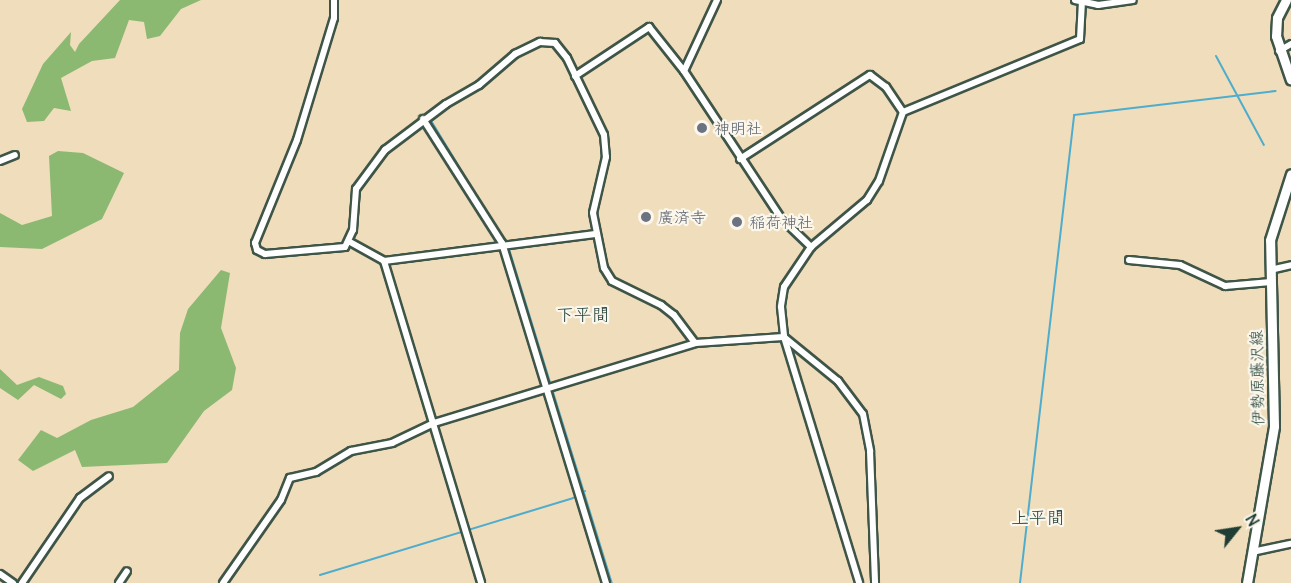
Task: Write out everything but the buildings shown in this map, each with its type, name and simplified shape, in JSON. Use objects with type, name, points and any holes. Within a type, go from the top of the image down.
[{"type":"main road","points":[[1286,0],[1277,18],[1279,51],[1291,80]]},
{"type":"main road","name":"伊勢原藤沢線","points":[[1247,583],[1274,426],[1271,232],[1287,195],[1291,174]]},
{"type":"street","points":[[334,0],[334,18],[297,140],[255,243],[257,250],[265,254],[338,249],[350,242]]},
{"type":"street","points":[[684,72],[717,0]]},
{"type":"street","points":[[1076,0],[1082,4],[1133,0]]},
{"type":"street","points":[[859,583],[784,337],[780,307],[784,287],[811,247],[867,200],[879,181],[903,112],[1080,39],[1082,4]]},
{"type":"street","points":[[575,75],[649,27],[684,72],[781,218],[811,247]]},
{"type":"street","points":[[350,242],[356,189],[385,150],[423,119],[474,89],[515,54],[540,42],[555,43],[575,75],[601,126],[606,147],[605,168],[593,213],[595,234],[612,281],[661,305],[686,327],[695,343]]},
{"type":"street","points":[[1279,51],[1291,44]]},
{"type":"street","points":[[740,159],[870,75],[886,87],[903,112]]},
{"type":"street","points":[[423,119],[502,243],[606,583]]},
{"type":"street","points":[[0,160],[15,155]]},
{"type":"street","points":[[350,242],[384,261],[502,243],[595,234]]},
{"type":"street","points":[[1130,260],[1180,265],[1225,286],[1271,282]]},
{"type":"street","points":[[384,261],[481,583]]},
{"type":"street","points":[[1270,270],[1291,265]]},
{"type":"street","points":[[223,583],[281,500],[290,478],[315,472],[351,451],[392,443],[434,423],[695,343],[784,337],[838,381],[863,414],[870,451],[875,583]]},
{"type":"street","points":[[21,583],[80,498],[109,476]]},
{"type":"street","points":[[1252,552],[1291,544]]},
{"type":"street","points":[[119,583],[127,571]]},
{"type":"street","points":[[0,574],[13,583]]},
{"type":"green space","points":[[120,0],[201,0],[181,9],[160,36],[147,39],[144,22],[129,20],[115,58],[92,61],[61,78],[71,111],[54,108],[44,121],[27,122],[22,109],[43,64],[71,32],[70,45],[75,52],[79,44]]},
{"type":"green space","points":[[58,151],[83,153],[124,173],[102,219],[42,249],[0,247],[0,213],[22,225],[52,216],[49,156]]},
{"type":"green space","points":[[221,270],[230,273],[221,328],[236,368],[232,390],[204,411],[167,463],[82,467],[75,450],[33,471],[18,460],[41,430],[57,438],[91,420],[133,407],[179,370],[180,333],[188,309]]},
{"type":"green space","points":[[0,369],[17,385],[39,377],[63,386],[66,394],[61,399],[34,385],[18,400],[0,388]]},
{"type":"waterway","points":[[1216,56],[1264,145]]},
{"type":"waterway","points":[[1020,583],[1074,115],[1276,91]]},
{"type":"waterway","points":[[430,119],[509,249],[612,583]]},
{"type":"waterway","points":[[320,575],[573,498],[585,491]]},
{"type":"place","name":"神明社","points":[[702,128]]},
{"type":"place","name":"廣済寺","points":[[646,217]]},
{"type":"place","name":"稲荷神社","points":[[737,222]]},
{"type":"district","name":"下平間","points":[[583,315]]},
{"type":"district","name":"上平間","points":[[1038,518]]}]
